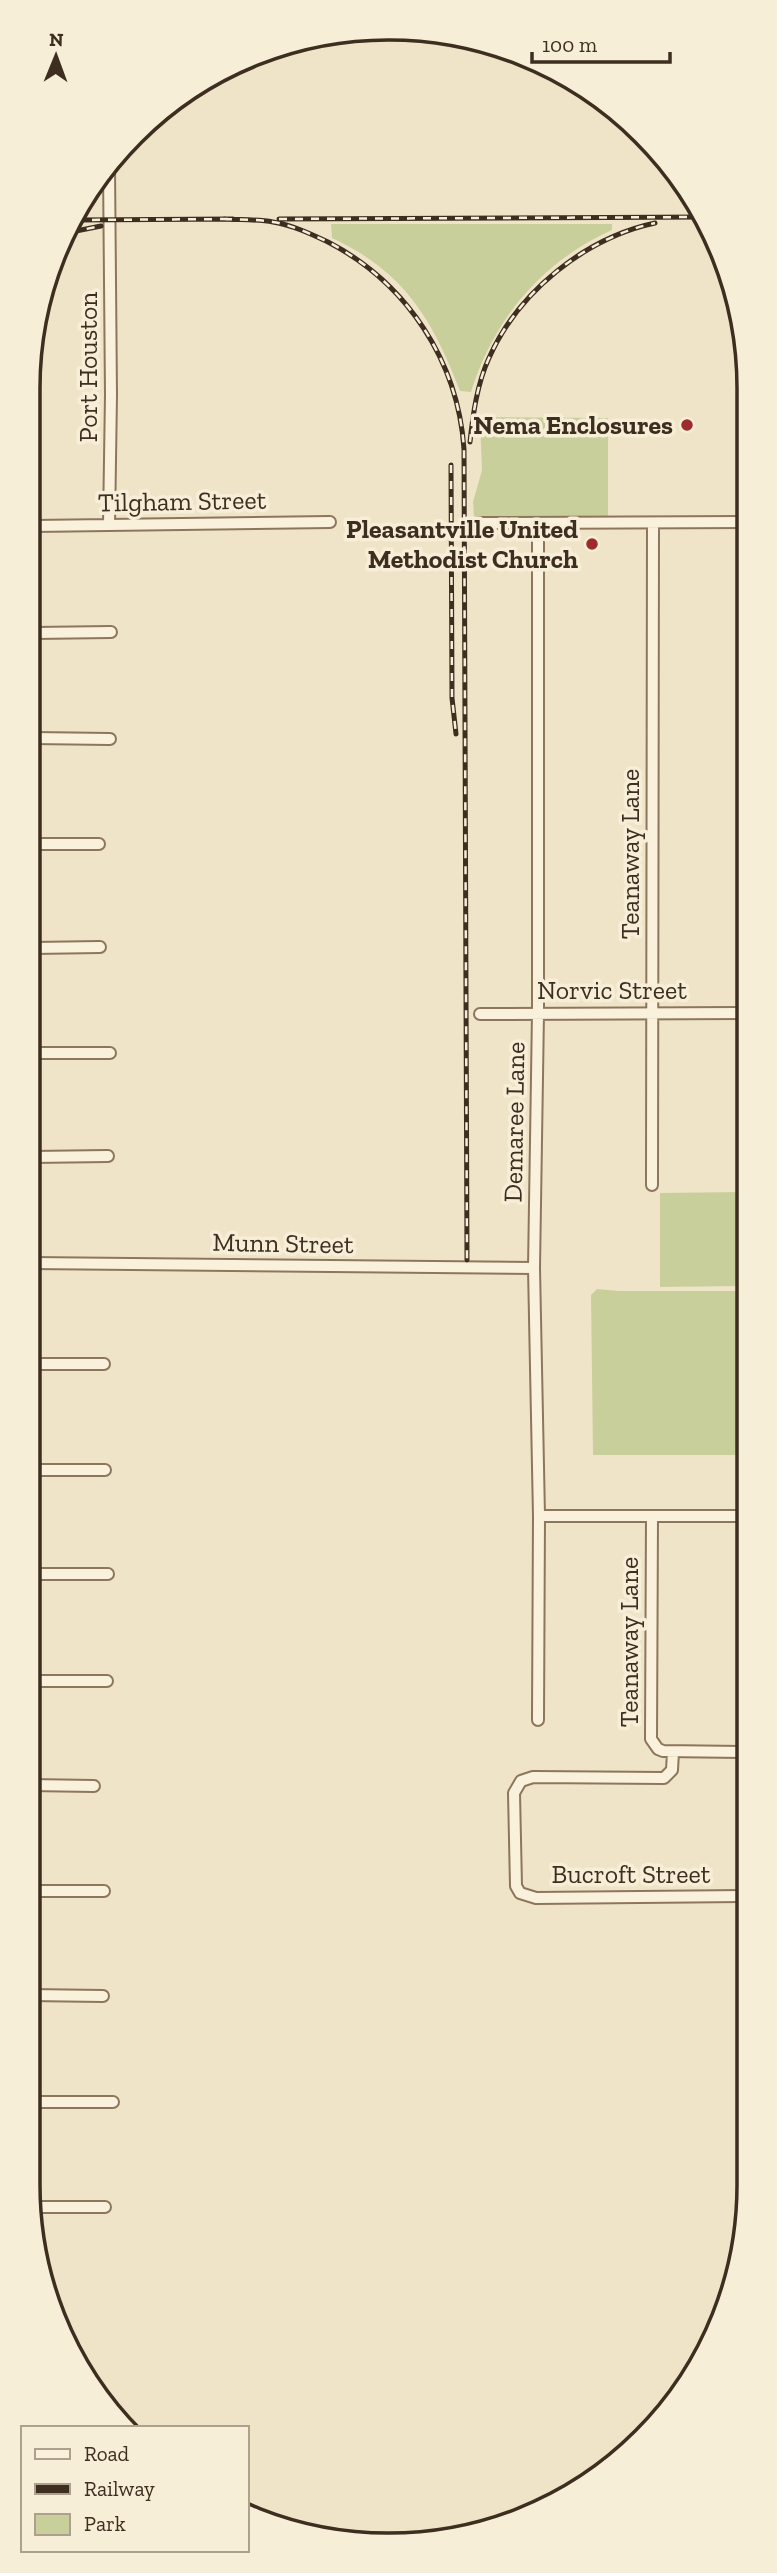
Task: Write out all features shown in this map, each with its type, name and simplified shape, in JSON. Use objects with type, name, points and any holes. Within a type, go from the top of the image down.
[{"type":"street","name":"Port Houston","points":[[109,180],[109,525]]},
{"type":"street","name":"Tilgham Street","points":[[40,526],[330,522]]},
{"type":"street","points":[[479,523],[737,522]]},
{"type":"street","name":"Teanaway Lane","points":[[652,1185],[653,523]]},
{"type":"street","name":"Demaree Lane","points":[[538,524],[538,1013],[534,1268],[538,1720]]},
{"type":"street","points":[[40,633],[111,632]]},
{"type":"street","points":[[40,738],[110,739]]},
{"type":"street","points":[[40,844],[99,844]]},
{"type":"street","points":[[40,948],[100,947]]},
{"type":"street","name":"Norvic Street","points":[[481,1014],[737,1013]]},
{"type":"street","points":[[40,1053],[110,1053]]},
{"type":"street","points":[[40,1157],[108,1156]]},
{"type":"street","name":"Munn Street","points":[[40,1264],[534,1268]]},
{"type":"street","points":[[40,1364],[104,1364]]},
{"type":"street","points":[[40,1470],[105,1470]]},
{"type":"street","points":[[538,1516],[737,1517]]},
{"type":"street","name":"Teanaway Lane","points":[[652,1517],[650,1738],[658,1749],[673,1752]]},
{"type":"street","points":[[40,1574],[108,1574]]},
{"type":"street","points":[[40,1681],[107,1681]]},
{"type":"street","points":[[673,1752],[737,1752]]},
{"type":"street","name":"Bucroft Street","points":[[673,1752],[672,1770],[664,1778],[533,1777],[521,1781],[514,1793],[514,1879],[520,1893],[536,1898],[737,1896]]},
{"type":"street","points":[[40,1786],[94,1786]]},
{"type":"street","points":[[40,1891],[104,1891]]},
{"type":"street","points":[[40,1995],[103,1996]]},
{"type":"street","points":[[40,2102],[113,2102]]},
{"type":"street","points":[[41,2207],[105,2207]]},
{"type":"green space","points":[[331,224],[612,224],[612,230],[563,259],[542,276],[524,296],[493,340],[471,392],[460,391],[438,342],[413,300],[379,266],[332,238]]},
{"type":"green space","points":[[488,417],[608,418],[608,518],[474,517],[473,502],[482,470],[480,420]]},
{"type":"green space","points":[[737,1192],[737,1286],[660,1287],[660,1193]]},
{"type":"green space","points":[[597,1289],[737,1291],[737,1455],[593,1455],[591,1295]]},
{"type":"railway","points":[[279,219],[692,217]]},
{"type":"railway","points":[[224,219],[267,221],[301,230],[328,242],[382,279],[404,302],[439,356],[460,417],[464,449],[467,1260]]},
{"type":"railway","points":[[84,220],[233,219]]},
{"type":"railway","points":[[470,442],[481,378],[489,358],[517,311],[557,271],[579,255],[629,230],[655,223]]},
{"type":"railway","points":[[78,231],[101,226]]},
{"type":"railway","points":[[451,465],[452,698],[456,734]]},
{"type":"place","name":"Nema Enclosures","points":[[687,425]]},
{"type":"place","name":"Pleasantville United Methodist Church","points":[[592,544]]}]
